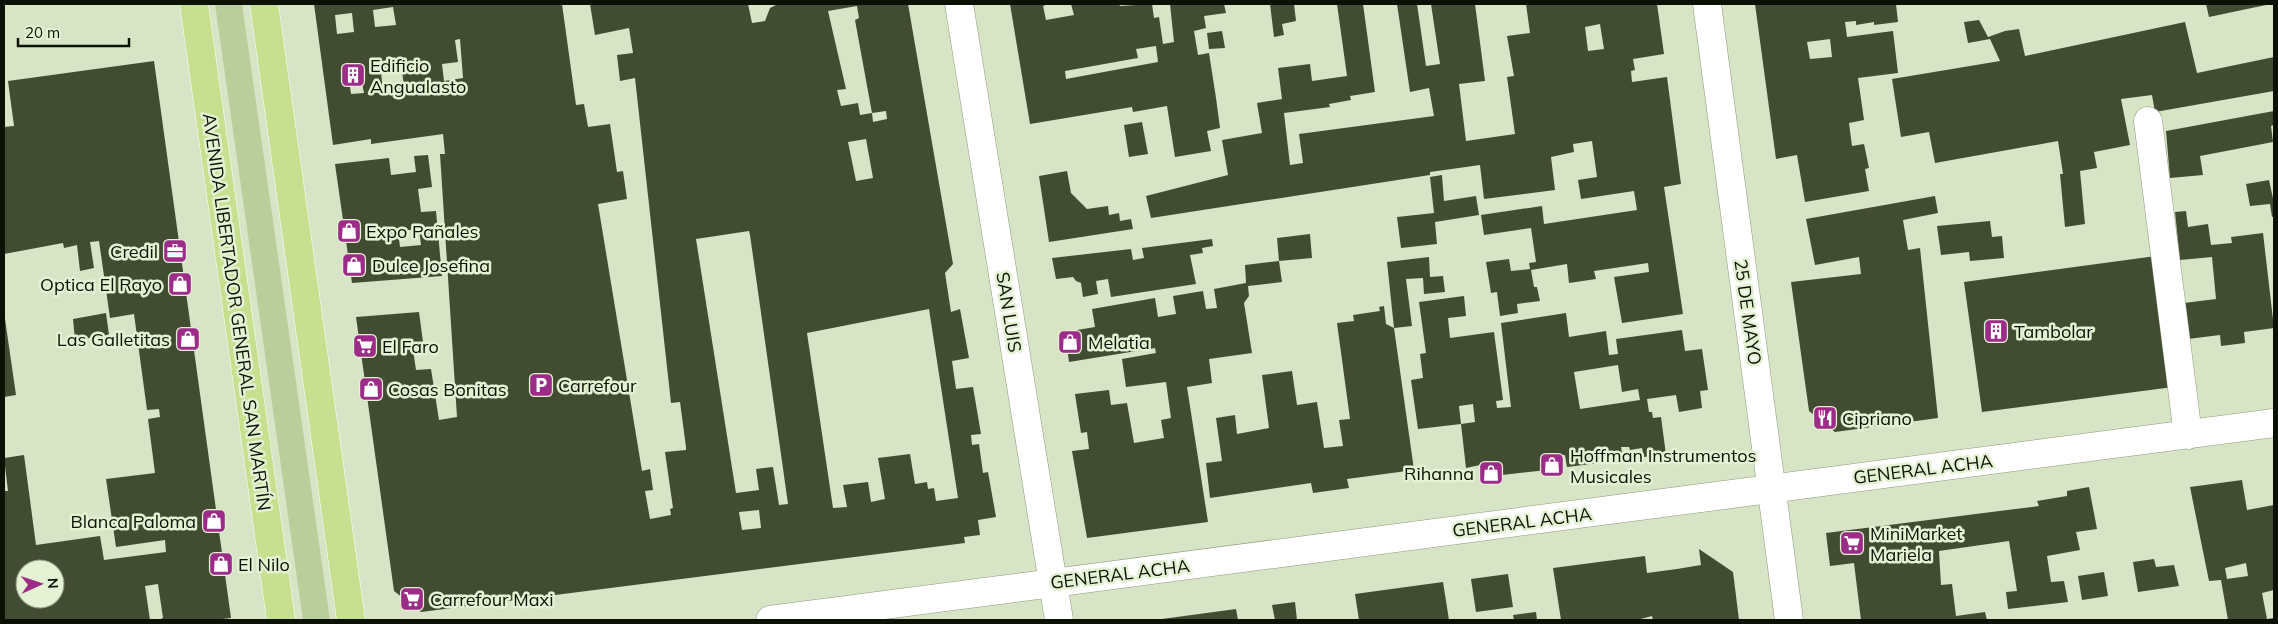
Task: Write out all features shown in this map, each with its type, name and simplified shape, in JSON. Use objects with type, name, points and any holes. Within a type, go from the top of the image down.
[{"type":"main road","name":"AVENIDA LIBERTADOR GENERAL SAN MARTÍN","points":[[194,4],[281,620]]},
{"type":"main road","points":[[264,4],[351,620]]},
{"type":"street","name":"SAN LUIS","points":[[959,4],[1059,620]]},
{"type":"street","name":"25 DE MAYO","points":[[1706,4],[1789,620]]},
{"type":"street","points":[[2148,121],[2188,435]]},
{"type":"street","name":"GENERAL ACHA","points":[[770,620],[2274,424]]},
{"type":"green space","points":[[215,4],[242,4],[330,620],[303,620]]},
{"type":"building","points":[[314,4],[562,4],[576,105],[584,104],[588,127],[610,124],[617,172],[623,171],[627,199],[598,204],[642,471],[650,469],[653,490],[645,491],[650,519],[671,515],[670,509],[673,508],[665,452],[686,450],[686,447],[680,402],[671,403],[635,78],[620,81],[617,55],[633,53],[629,28],[595,35],[590,4],[748,4],[752,23],[765,21],[770,8],[778,4],[908,4],[953,264],[945,273],[951,312],[960,309],[969,358],[952,361],[956,389],[973,387],[981,434],[971,435],[972,445],[979,444],[983,473],[988,472],[996,517],[978,520],[980,535],[964,537],[965,543],[421,612],[394,591],[356,317],[419,312],[423,342],[412,343],[416,370],[431,369],[439,420],[457,417],[440,154],[445,154],[443,134],[371,144],[371,139],[333,145]],"holes":[[[857,6],[859,18],[855,20],[872,113],[860,115],[858,103],[841,106],[837,90],[846,89],[828,11]],[[393,7],[396,25],[375,27],[373,10]],[[352,13],[354,32],[337,34],[335,15]],[[460,39],[463,78],[444,81],[442,64],[458,62],[455,40]],[[402,70],[404,87],[383,89],[381,73]],[[361,78],[364,93],[351,94],[349,80]],[[886,111],[887,119],[873,122],[872,113]],[[866,139],[873,178],[856,181],[848,142]],[[749,231],[788,504],[779,505],[773,467],[756,469],[759,490],[736,493],[696,239]],[[929,309],[958,498],[936,501],[934,488],[928,489],[927,482],[915,484],[910,454],[878,458],[885,499],[871,502],[868,482],[843,485],[847,507],[833,508],[807,333]],[[759,510],[761,528],[742,530],[739,512]]]},
{"type":"building","points":[[1010,4],[1048,4],[1043,6],[1046,20],[1074,15],[1071,4],[1119,4],[1120,6],[1152,4],[1154,18],[1159,17],[1163,44],[1174,42],[1170,4],[1224,4],[1226,13],[1204,16],[1206,28],[1194,31],[1198,55],[1209,53],[1216,98],[1220,128],[1207,131],[1211,151],[1175,157],[1167,106],[1133,112],[1132,107],[1030,124]],"holes":[[[1156,46],[1158,62],[1066,79],[1065,71],[1138,58],[1136,49]]]},
{"type":"building","points":[[1270,4],[1294,4],[1296,21],[1282,24],[1284,35],[1274,37]]},
{"type":"building","points":[[1337,4],[1363,4],[1375,92],[1350,96],[1351,100],[1329,104],[1330,107],[1284,113],[1290,165],[1303,163],[1299,134],[1434,116],[1429,88],[1410,92],[1397,4],[1417,4],[1426,66],[1440,64],[1431,4],[1475,4],[1485,81],[1459,84],[1466,141],[1515,134],[1507,77],[1514,76],[1507,36],[1530,33],[1526,4],[1657,4],[1664,54],[1633,59],[1635,70],[1631,71],[1632,82],[1667,77],[1681,184],[1664,187],[1683,314],[1622,323],[1614,277],[1649,272],[1648,263],[1594,271],[1596,279],[1569,283],[1567,264],[1531,270],[1534,287],[1537,287],[1540,301],[1517,304],[1518,313],[1500,316],[1497,292],[1491,293],[1486,262],[1509,259],[1511,271],[1530,269],[1529,263],[1536,262],[1531,228],[1484,235],[1481,215],[1542,206],[1544,224],[1637,210],[1634,191],[1581,199],[1578,180],[1597,177],[1592,141],[1573,144],[1574,152],[1551,157],[1555,190],[1484,199],[1480,165],[1430,172],[1430,175],[1151,218],[1146,196],[1228,175],[1222,140],[1262,133],[1257,103],[1282,99],[1278,68],[1310,64],[1312,81],[1347,76]],"holes":[[[1600,24],[1604,49],[1588,51],[1585,27]]]},
{"type":"building","points":[[1755,4],[1896,4],[1898,22],[1874,25],[1874,22],[1856,25],[1856,21],[1845,22],[1847,37],[1893,31],[1898,73],[1858,78],[1864,120],[1849,123],[1852,146],[1864,144],[1869,168],[1865,169],[1869,191],[1805,202],[1797,155],[1776,159]],"holes":[[[1830,39],[1832,57],[1810,59],[1807,42]]]},
{"type":"building","points":[[2206,4],[2265,4],[2266,5],[2209,17]]},
{"type":"building","points":[[1979,20],[1988,37],[2005,31],[2019,29],[2025,56],[2185,22],[2197,73],[2274,57],[2274,91],[2155,112],[2152,95],[2121,99],[2130,145],[2094,152],[2097,168],[2080,171],[2085,224],[2065,227],[2060,174],[2063,174],[2058,141],[1935,163],[1929,132],[1901,137],[1892,79],[2000,61],[1990,39],[1968,43],[1964,22]]},
{"type":"building","points":[[1222,31],[1225,48],[1209,49],[1207,33]]},
{"type":"building","points":[[154,61],[231,618],[214,620],[158,620],[163,618],[158,584],[145,586],[150,620],[4,620],[4,491],[8,491],[4,458],[24,455],[36,545],[100,536],[104,560],[166,552],[165,540],[116,547],[106,479],[155,473],[148,419],[160,417],[159,409],[147,410],[134,314],[110,318],[99,241],[90,242],[94,268],[80,271],[77,245],[64,248],[63,243],[4,254],[4,127],[14,126],[8,81]]},
{"type":"building","points":[[2274,111],[2274,125],[2271,126],[2273,142],[2200,156],[2203,175],[2170,178],[2166,131]]},
{"type":"building","points":[[1142,122],[1148,154],[1129,157],[1124,125]]},
{"type":"building","points":[[428,155],[432,187],[418,189],[421,212],[436,211],[442,276],[352,283],[335,164],[389,158],[391,175],[416,172],[414,156]],"holes":[[[419,229],[421,245],[400,247],[398,231]]]},
{"type":"building","points":[[1067,171],[1071,193],[1087,209],[1108,206],[1109,215],[1119,213],[1120,221],[1131,219],[1133,229],[1049,242],[1039,176]]},
{"type":"building","points":[[1442,175],[1444,201],[1476,196],[1479,215],[1435,222],[1437,244],[1401,248],[1397,217],[1434,213],[1430,177]]},
{"type":"building","points":[[2269,180],[2274,203],[2274,217],[2272,217],[2270,204],[2250,206],[2246,184]]},
{"type":"building","points":[[1935,196],[1938,213],[1903,220],[1908,250],[1920,248],[1938,418],[1835,432],[1809,411],[1791,282],[1861,274],[1859,257],[1815,265],[1806,219]]},
{"type":"building","points":[[2186,211],[2188,227],[2208,224],[2211,245],[2232,243],[2231,237],[2263,233],[2274,328],[2244,332],[2245,343],[2221,346],[2220,335],[2188,339],[2184,303],[2216,299],[2212,257],[2180,260],[2175,212]]},
{"type":"building","points":[[1990,221],[1992,237],[2002,236],[2004,258],[1970,261],[1969,252],[1941,255],[1937,226]]},
{"type":"building","points":[[1310,234],[1312,258],[1279,261],[1277,238]]},
{"type":"building","points":[[1212,239],[1213,246],[1202,248],[1203,253],[1190,255],[1196,284],[1111,297],[1108,279],[1096,281],[1098,294],[1083,297],[1081,283],[1073,277],[1056,279],[1052,258],[1131,249],[1133,260],[1144,258],[1142,248]]},
{"type":"building","name":"Tambolar","points":[[2156,256],[2173,387],[1982,412],[1964,282]]},
{"type":"building","points":[[1429,257],[1430,277],[1443,276],[1445,292],[1424,294],[1423,278],[1406,279],[1412,326],[1394,328],[1387,262]]},
{"type":"building","points":[[1279,261],[1282,282],[1248,286],[1249,296],[1244,303],[1252,353],[1209,359],[1212,383],[1187,387],[1208,522],[1087,538],[1072,451],[1089,449],[1087,432],[1081,433],[1075,394],[1109,390],[1111,405],[1127,403],[1134,443],[1164,438],[1161,420],[1171,418],[1166,382],[1126,387],[1122,359],[1156,353],[1155,348],[1069,362],[1065,332],[1095,327],[1092,309],[1155,298],[1158,317],[1176,314],[1173,296],[1203,291],[1206,309],[1217,308],[1214,289],[1246,283],[1245,265]]},
{"type":"building","points":[[1464,296],[1466,316],[1448,318],[1450,338],[1494,332],[1503,400],[1496,401],[1497,408],[1511,407],[1501,323],[1566,313],[1569,337],[1606,331],[1609,355],[1618,354],[1616,339],[1682,330],[1685,351],[1702,349],[1708,390],[1700,391],[1702,408],[1679,412],[1676,395],[1647,399],[1649,412],[1652,412],[1653,418],[1661,417],[1666,455],[1644,457],[1642,448],[1630,450],[1629,447],[1621,447],[1623,460],[1567,467],[1565,455],[1546,457],[1547,470],[1502,475],[1501,467],[1481,469],[1480,465],[1466,468],[1461,424],[1418,429],[1411,380],[1423,378],[1420,354],[1426,353],[1419,302]],"holes":[[[1618,365],[1622,392],[1638,389],[1640,400],[1580,409],[1574,372]],[[1473,404],[1475,422],[1461,424],[1459,406]]]},
{"type":"building","points":[[1384,306],[1386,324],[1394,328],[1414,470],[1347,479],[1349,488],[1313,493],[1311,483],[1210,498],[1206,463],[1222,461],[1216,418],[1235,415],[1237,434],[1269,428],[1262,375],[1292,371],[1297,405],[1317,402],[1324,448],[1343,446],[1339,420],[1350,419],[1337,323],[1354,321],[1353,315],[1380,311],[1379,307]]},
{"type":"building","points":[[4,312],[16,395],[4,397]]},
{"type":"building","points":[[106,313],[109,335],[75,340],[73,319]]},
{"type":"building","points":[[2242,480],[2247,510],[2274,505],[2274,590],[2262,593],[2267,619],[2274,618],[2274,620],[2228,620],[2221,580],[2209,581],[2190,487]],"holes":[[[2246,563],[2248,576],[2227,579],[2225,568]]]},
{"type":"building","points":[[2089,487],[2097,529],[2076,532],[2080,550],[2047,556],[2051,582],[2064,581],[2068,602],[2008,609],[2006,592],[2017,591],[2009,541],[1939,551],[1941,585],[1952,584],[1956,616],[1985,612],[1987,620],[1861,620],[1854,563],[1830,566],[1826,533],[2039,506],[2037,501],[2067,496],[2067,491]]},
{"type":"building","points":[[1699,549],[1733,572],[1739,620],[1653,620],[1652,616],[1637,620],[1561,620],[1553,568],[1645,556],[1647,573],[1701,565]]},
{"type":"building","points":[[2154,559],[2156,567],[2174,565],[2179,586],[2138,592],[2133,562]]},
{"type":"building","points":[[2104,572],[2108,596],[2082,600],[2078,576]]},
{"type":"building","points":[[1508,574],[1513,607],[1476,612],[1471,579]]},
{"type":"building","points":[[1443,582],[1449,620],[1359,620],[1355,594]]},
{"type":"building","points":[[1295,602],[1297,620],[1275,620],[1272,605]]},
{"type":"building","points":[[1236,609],[1238,620],[1162,620],[1162,619]]},
{"type":"building","points":[[1536,612],[1537,620],[1514,620],[1513,615]]},
{"type":"place","name":"Edificio Angualasto","points":[[353,75]]},
{"type":"place","name":"Expo Pañales","points":[[349,231]]},
{"type":"place","name":"Credil","points":[[175,251]]},
{"type":"place","name":"Dulce Josefina","points":[[354,265]]},
{"type":"place","name":"Optica El Rayo","points":[[180,284]]},
{"type":"place","name":"Tambolar","points":[[1996,331]]},
{"type":"place","name":"Las Galletitas","points":[[188,339]]},
{"type":"place","name":"Melatia","points":[[1070,342]]},
{"type":"place","name":"El Faro","points":[[365,346]]},
{"type":"place","name":"Carrefour","points":[[541,385]]},
{"type":"place","name":"Cosas Bonitas","points":[[371,389]]},
{"type":"place","name":"Cipriano","points":[[1825,418]]},
{"type":"place","name":"Hoffman Instrumentos Musicales","points":[[1552,465]]},
{"type":"place","name":"Rihanna","points":[[1491,473]]},
{"type":"place","name":"Blanca Paloma","points":[[214,521]]},
{"type":"place","name":"MiniMarket Mariela","points":[[1852,543]]},
{"type":"place","name":"El Nilo","points":[[221,564]]},
{"type":"place","name":"Carrefour Maxi","points":[[412,599]]}]
